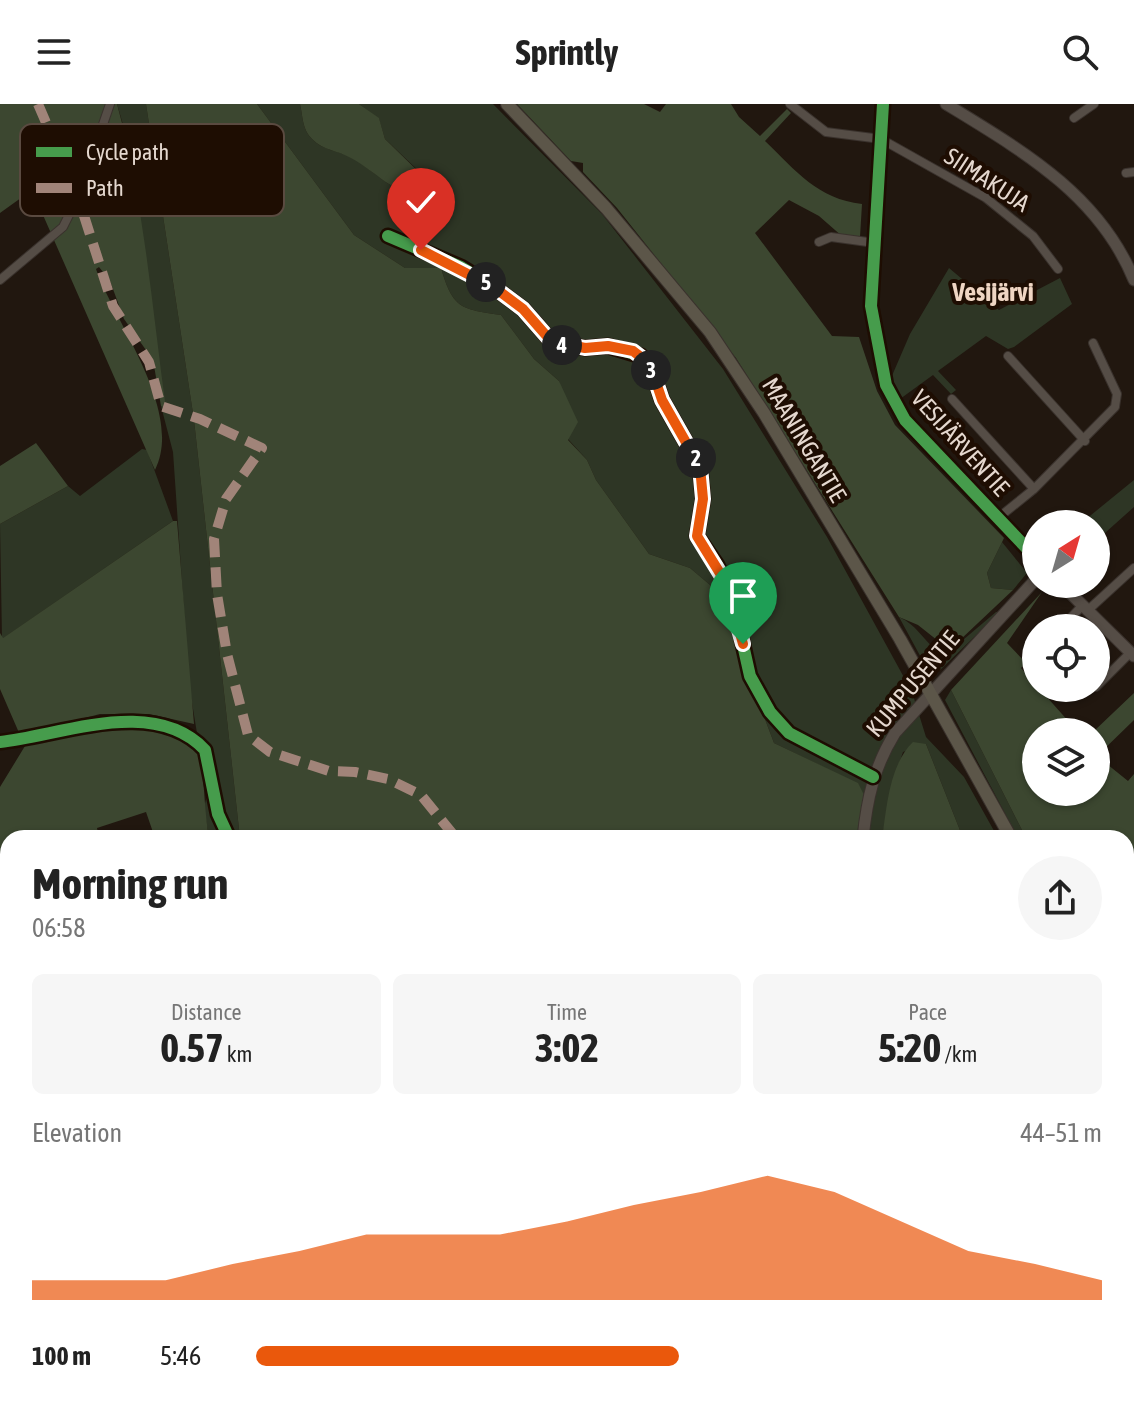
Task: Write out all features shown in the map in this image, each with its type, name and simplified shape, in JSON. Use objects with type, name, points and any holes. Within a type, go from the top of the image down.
[{"type":"main road","name":"MAANINGANTIE","points":[[507,104],[606,208],[710,332],[764,413],[1006,830]]},
{"type":"street","points":[[103,124],[110,104]]},
{"type":"street","points":[[790,104],[826,132],[881,139]]},
{"type":"street","name":"VESIJÄRVENTIE","points":[[883,104],[871,306],[877,346],[892,401],[931,450],[1022,543]]},
{"type":"street","points":[[946,104],[1060,178],[1089,207],[1112,237],[1134,280]]},
{"type":"street","points":[[1074,118],[1094,104]]},
{"type":"street","name":"SIIMAKUJA","points":[[881,139],[1010,213],[1033,236],[1058,269]]},
{"type":"street","points":[[0,280],[63,227],[68,216]]},
{"type":"street","points":[[388,236],[461,267],[495,288],[523,309],[551,341],[585,348],[608,346],[633,351],[650,364],[662,400],[700,467],[703,499],[697,536],[717,565],[733,600],[755,690],[789,733],[873,777]]},
{"type":"street","points":[[819,242],[831,237],[875,243]]},
{"type":"street","points":[[998,518],[1034,489],[1112,412],[1116,401],[1108,372],[1093,343]]},
{"type":"street","points":[[1008,356],[1085,441]]},
{"type":"street","points":[[952,399],[1034,489]]},
{"type":"street","points":[[1079,614],[1134,568]]},
{"type":"street","name":"KUMPUSENTIE","points":[[864,830],[877,761],[895,733],[1022,594]]},
{"type":"street","points":[[1074,598],[1132,654],[1110,674]]},
{"type":"street","points":[[0,742],[45,737],[123,720],[179,730],[196,740],[209,760],[218,814],[225,830]]},
{"type":"green space","points":[[0,104],[117,104],[122,124],[20,124],[20,199],[0,213]]},
{"type":"green space","points":[[117,104],[146,104],[149,124],[123,124]]},
{"type":"green space","points":[[146,104],[257,104],[272,124],[149,124]]},
{"type":"green space","points":[[257,104],[300,104],[306,131],[317,143],[351,157],[402,192],[421,198],[424,176],[385,139],[379,119],[359,104],[493,104],[602,214],[723,369],[827,537],[912,692],[926,737],[964,777],[994,830],[960,830],[926,744],[903,752],[892,784],[883,830],[862,830],[858,784],[774,743],[716,590],[690,568],[649,554],[596,480],[587,460],[568,439],[559,381],[534,359],[501,315],[460,305],[450,292],[441,268],[405,268],[354,235],[284,140],[284,124],[272,124]]},
{"type":"green space","points":[[300,104],[359,104],[379,118],[385,139],[424,177],[422,198],[402,192],[351,158],[317,143],[306,131]]},
{"type":"green space","points":[[517,104],[644,104],[660,112],[666,104],[731,104],[739,117],[760,136],[787,109],[791,113],[765,141],[820,190],[862,204],[860,237],[843,237],[819,216],[789,200],[755,233],[832,336],[859,337],[877,391],[895,425],[1004,538],[987,573],[991,588],[1013,590],[960,640],[947,648],[918,625],[899,617],[736,358],[617,208],[583,172],[583,163],[571,161]]},
{"type":"green space","points":[[284,140],[354,235],[405,268],[441,268],[450,292],[460,305],[501,315],[534,359],[559,381],[578,422],[568,440],[587,460],[596,480],[649,554],[690,568],[716,590],[774,743],[858,783],[867,801],[864,830],[239,830],[194,420],[163,216],[284,216]]},
{"type":"green space","points":[[43,216],[141,216],[166,409],[161,406],[153,360],[124,319],[110,281],[99,267],[96,269],[154,395],[161,422],[162,447],[155,470]]},
{"type":"green space","points":[[138,216],[163,216],[194,420],[239,830],[208,830],[204,808],[207,795],[189,684],[173,452],[161,406],[165,408]]},
{"type":"green space","points":[[949,268],[999,310],[1060,278],[1072,304],[1014,347],[1008,349],[986,336],[938,371],[956,390],[951,394],[933,375],[900,399],[891,378],[910,334]]},
{"type":"green space","points":[[36,443],[68,486],[0,524],[0,466]]},
{"type":"green space","points":[[142,449],[147,450],[173,521],[2,639],[0,524],[68,486],[80,496]]},
{"type":"green space","points":[[1134,480],[1134,507],[1110,528],[1110,510],[1097,510]]},
{"type":"green space","points":[[177,521],[194,724],[149,714],[100,714],[20,735],[0,689],[0,633],[3,638]]},
{"type":"green space","points":[[1002,542],[1022,567],[1022,579],[1013,590],[991,588],[987,573]]},
{"type":"green space","points":[[1036,598],[1027,614],[1022,614],[1022,621],[1007,643],[1022,659],[1022,702],[1051,702],[1066,718],[1022,718],[1022,806],[1110,806],[1110,766],[1128,781],[1134,774],[1134,830],[1022,830],[951,690]]},
{"type":"green space","points":[[996,612],[1000,612],[936,674],[924,663],[899,617],[912,625],[944,656]]},
{"type":"green space","points":[[951,690],[1022,830],[1014,830],[945,700]]},
{"type":"green space","points":[[1134,693],[1134,720],[1110,743],[1108,718]]},
{"type":"green space","points":[[126,724],[174,734],[199,752],[208,830],[152,830],[146,812],[97,830],[0,830],[0,787],[25,746]]},
{"type":"green space","points":[[913,742],[926,744],[960,830],[883,830],[894,774]]},
{"type":"marked path","points":[[38,104],[47,124]]},
{"type":"marked path","points":[[84,216],[113,306],[149,362],[161,406],[200,419],[262,448],[226,499],[214,539],[217,594],[227,654],[248,735],[270,752],[329,771],[355,772],[388,779],[421,795],[449,830]]},
{"type":"cycle path","points":[[883,104],[871,306],[886,385],[905,420],[1022,543]]},
{"type":"cycle path","points":[[388,236],[461,267],[495,288],[523,309],[551,341],[585,348],[608,346],[641,356],[650,364],[662,400],[700,467],[703,499],[697,536],[717,565],[733,600],[750,676],[770,712],[789,733],[873,777]]},
{"type":"cycle path","points":[[0,742],[107,723],[160,725],[184,734],[205,750],[218,814],[225,830]]},
{"type":"district","name":"Vesijärvi","points":[[993,292]]},
{"type":"route","points":[[421,250],[461,267],[495,288],[523,309],[551,341],[585,348],[608,346],[633,351],[650,364],[662,400],[700,467],[703,499],[697,521],[697,536],[726,583],[743,644]]}]
